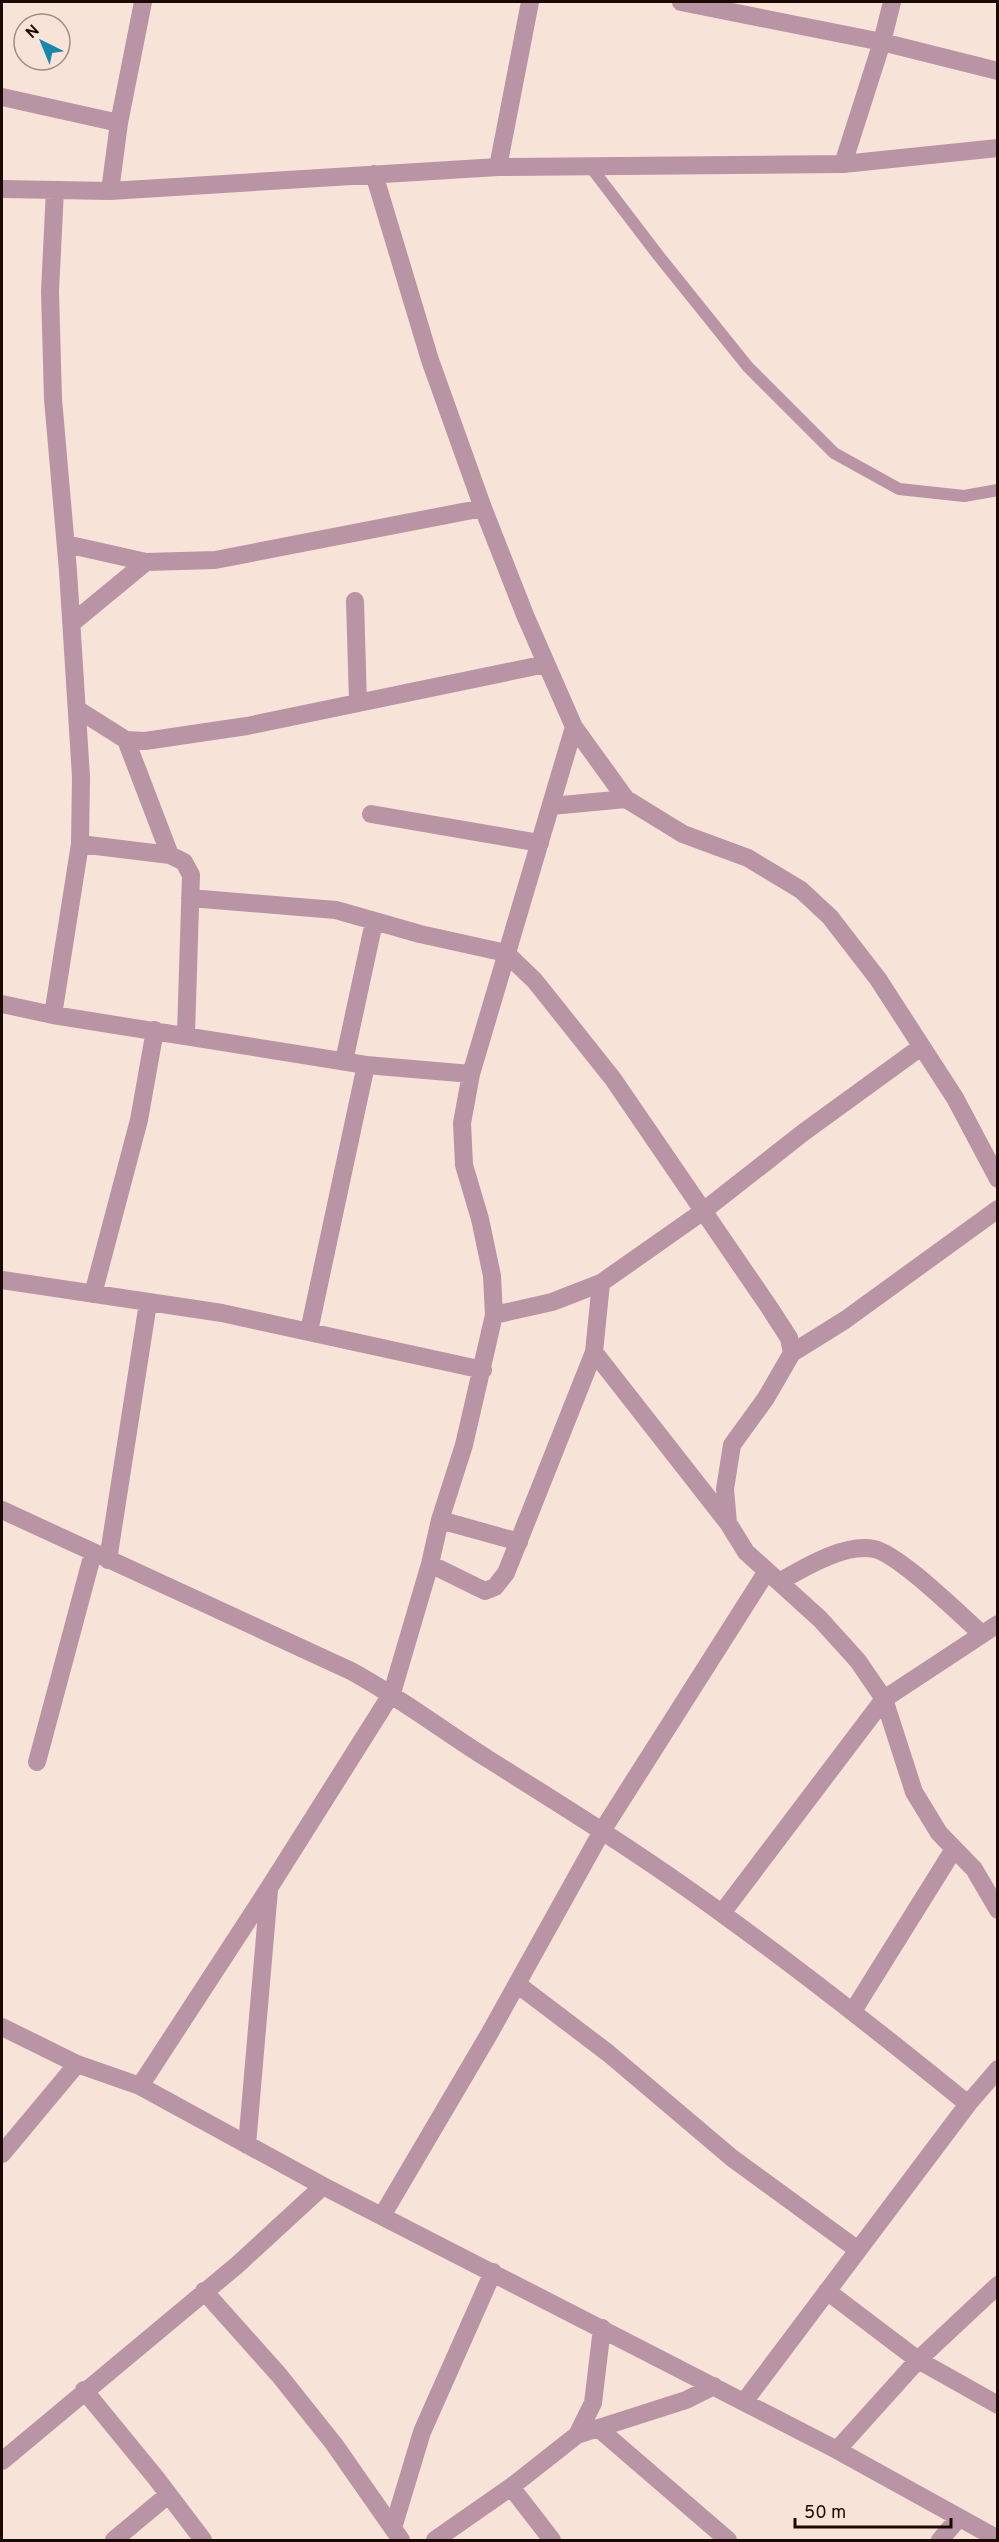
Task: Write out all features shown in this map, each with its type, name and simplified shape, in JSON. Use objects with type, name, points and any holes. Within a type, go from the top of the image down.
[{"type":"street","points":[[110,191],[119,123],[143,2]]},
{"type":"street","points":[[498,167],[530,2]]},
{"type":"street","points":[[681,2],[882,42],[998,72]]},
{"type":"street","points":[[843,164],[882,42],[891,2]]},
{"type":"street","points":[[2,97],[119,123]]},
{"type":"street","points":[[2,189],[110,191],[498,167],[843,164],[998,148]]},
{"type":"street","points":[[374,174],[430,360],[483,508],[574,728],[626,799],[683,834],[748,858],[801,890],[830,917],[878,979],[955,1098],[998,1179]]},
{"type":"street","points":[[53,1015],[80,844],[81,777],[72,623],[53,399],[50,302],[55,190]]},
{"type":"street","points":[[66,544],[146,562],[215,560],[483,508]]},
{"type":"street","points":[[72,623],[146,562]]},
{"type":"street","points":[[355,601],[358,702]]},
{"type":"street","points":[[77,709],[126,740],[145,741],[247,726],[546,664]]},
{"type":"street","points":[[140,2086],[392,1693],[430,1564],[440,1520],[464,1445],[494,1315],[492,1275],[480,1219],[464,1165],[462,1123],[471,1074],[574,728]]},
{"type":"street","points":[[126,740],[170,855]]},
{"type":"street","points":[[551,806],[626,799]]},
{"type":"street","points":[[371,814],[540,843]]},
{"type":"street","points":[[80,844],[170,855],[183,862],[191,875],[186,1035]]},
{"type":"street","points":[[190,898],[336,910],[374,922],[506,953],[535,981],[613,1079],[769,1307],[789,1338],[792,1353]]},
{"type":"street","points":[[344,1061],[374,922]]},
{"type":"street","points":[[2,1004],[53,1015],[366,1065],[471,1074]]},
{"type":"street","points":[[93,1294],[141,1109],[156,1030]]},
{"type":"street","points":[[494,1315],[552,1302],[601,1283],[702,1212],[804,1132],[921,1047]]},
{"type":"street","points":[[309,1331],[366,1065]]},
{"type":"street","points":[[728,1523],[724,1489],[732,1445],[766,1398],[792,1353],[845,1320],[998,1209]]},
{"type":"street","points":[[2,1280],[222,1313],[483,1370]]},
{"type":"street","points":[[430,1564],[485,1591],[495,1587],[506,1574],[594,1352],[601,1283]]},
{"type":"street","points":[[37,1762],[100,1556],[148,1303]]},
{"type":"street","points":[[594,1352],[728,1523],[746,1552],[820,1619],[858,1661],[884,1699],[914,1792],[939,1833],[974,1869],[998,1910]]},
{"type":"street","points":[[2,1510],[351,1671],[392,1693],[430,1723],[602,1831],[722,1913],[853,2011],[968,2104]]},
{"type":"street","points":[[440,1520],[519,1542]]},
{"type":"street","points":[[382,2216],[517,1984],[602,1831],[773,1576],[849,1551],[873,1549],[892,1557],[982,1634]]},
{"type":"street","points":[[722,1913],[884,1699],[998,1624]]},
{"type":"street","points":[[853,2011],[954,1849]]},
{"type":"street","points":[[247,2145],[269,1888]]},
{"type":"street","points":[[517,1984],[608,2053],[732,2158],[858,2250]]},
{"type":"street","points":[[2,2027],[77,2064],[140,2086],[323,2186],[837,2450],[998,2539]]},
{"type":"street","points":[[2,2154],[77,2064]]},
{"type":"street","points":[[744,2402],[968,2104],[998,2069]]},
{"type":"street","points":[[2,2461],[84,2390],[236,2266],[323,2186]]},
{"type":"street","points":[[397,2534],[422,2432],[492,2272]]},
{"type":"street","points":[[837,2450],[918,2360],[998,2285]]},
{"type":"street","points":[[204,2291],[279,2375],[334,2444],[397,2534]]},
{"type":"street","points":[[827,2291],[918,2360],[998,2405]]},
{"type":"street","points":[[577,2435],[592,2403],[603,2328]]},
{"type":"street","points":[[435,2541],[512,2487],[577,2435],[686,2400],[714,2386]]},
{"type":"street","points":[[84,2390],[203,2541]]},
{"type":"street","points":[[598,2428],[728,2541]]},
{"type":"street","points":[[512,2487],[552,2541]]},
{"type":"street","points":[[114,2541],[168,2495]]},
{"type":"street","points":[[940,2541],[958,2518]]},
{"type":"lane","points":[[590,166],[748,367],[834,453],[899,489],[964,496],[998,490]]}]
